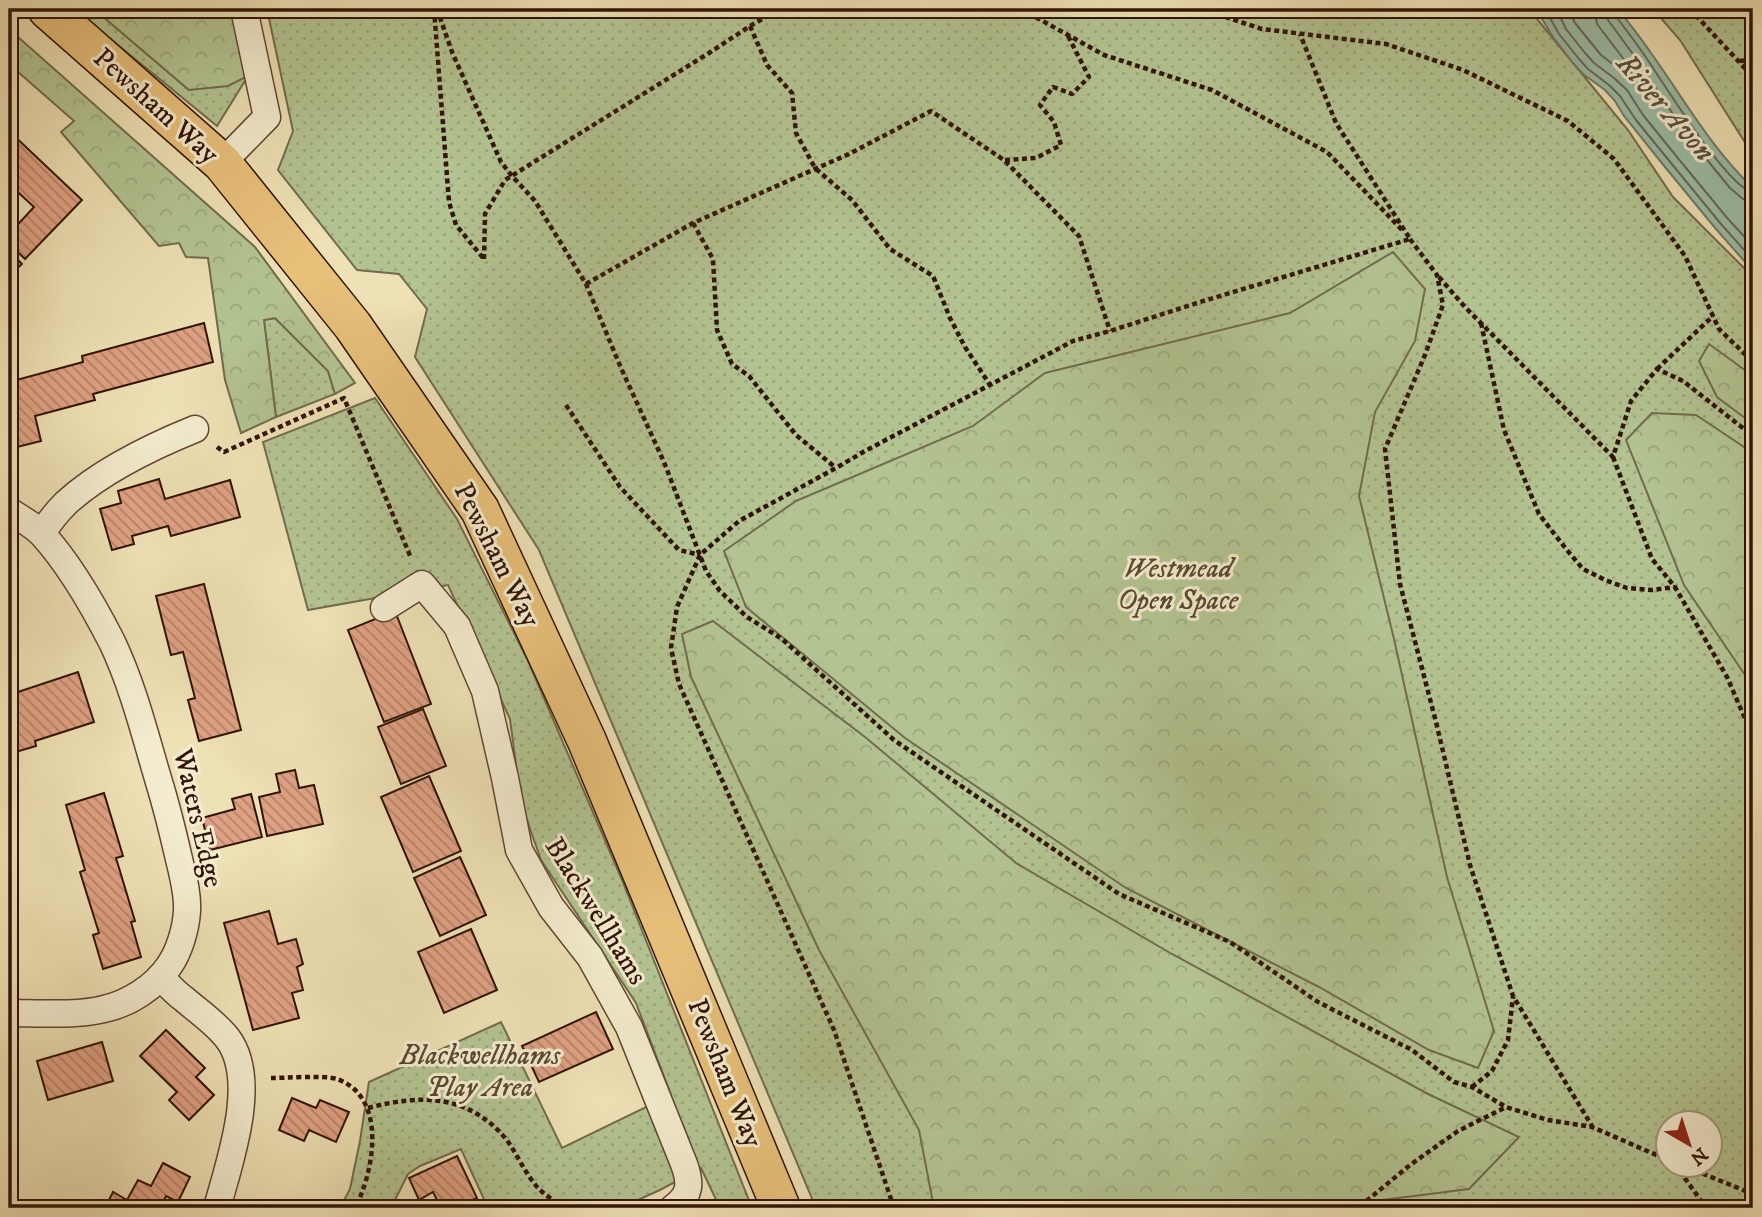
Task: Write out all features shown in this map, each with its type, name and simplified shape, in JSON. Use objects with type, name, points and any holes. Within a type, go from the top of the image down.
[{"type":"main road","name":"Pewsham Way","points":[[47,9],[222,163],[354,327],[480,510],[587,741],[781,1208]]},
{"type":"street","points":[[222,163],[267,117],[244,9]]},
{"type":"street","points":[[41,533],[67,502],[105,475],[161,443],[195,429]]},
{"type":"street","name":"Waters Edge","points":[[9,511],[41,533],[69,569],[112,642],[128,680],[170,820],[184,881],[187,912],[180,943],[170,965],[146,989],[128,1000],[104,1010],[9,1013]]},
{"type":"street","points":[[384,608],[422,584]]},
{"type":"street","name":"Blackwellhams","points":[[422,584],[457,626],[485,691],[506,778],[519,850],[551,907],[590,957],[629,1027],[689,1178],[685,1205]]},
{"type":"street","points":[[160,977],[218,1027],[236,1053],[241,1078],[241,1099],[217,1208]]},
{"type":"path","points":[[435,9],[501,162],[535,201],[586,284],[664,462],[706,571],[720,591],[747,617],[782,639],[894,740],[1119,894],[1230,942],[1318,1002],[1412,1050],[1454,1082],[1472,1087],[1506,1107],[1548,1120],[1592,1127],[1654,1154]]},
{"type":"path","points":[[435,9],[449,202],[456,225],[484,259],[485,214],[505,180],[780,9]]},
{"type":"path","points":[[1021,9],[1104,55],[1212,90],[1327,152],[1410,239]]},
{"type":"path","points":[[1201,9],[1262,29],[1386,44],[1463,69],[1568,121],[1614,159],[1685,256],[1719,329],[1753,362]]},
{"type":"path","points":[[1690,9],[1753,77]]},
{"type":"path","points":[[750,26],[767,65],[792,93],[796,133],[815,168],[852,201],[890,249],[933,276],[965,347],[990,385]]},
{"type":"path","points":[[1300,34],[1336,123],[1410,239],[1437,275],[1613,457],[1652,559],[1675,587],[1727,677],[1753,737]]},
{"type":"path","points":[[1004,160],[1036,159],[1061,145],[1054,122],[1040,105],[1052,87],[1072,94],[1089,77],[1068,35]]},
{"type":"path","points":[[1739,61],[1753,60]]},
{"type":"path","points":[[586,284],[692,223],[849,154],[931,111],[1004,160],[1079,236],[1110,331]]},
{"type":"path","points":[[692,223],[713,259],[717,330],[732,363],[749,376],[796,435],[836,468]]},
{"type":"path","points":[[894,1208],[834,1030],[679,684],[671,648],[677,607],[700,555],[739,521],[865,450],[1073,341],[1410,239]]},
{"type":"path","points":[[1437,275],[1443,304],[1425,355],[1385,449],[1400,584],[1470,865],[1513,996],[1592,1127]]},
{"type":"path","points":[[1613,457],[1631,401],[1657,369],[1713,316]]},
{"type":"path","points":[[1481,322],[1504,430],[1539,514],[1583,569],[1627,588],[1652,590],[1675,587]]},
{"type":"path","points":[[1657,369],[1683,381],[1753,436]]},
{"type":"path","points":[[195,429],[224,452],[344,398],[422,584]]},
{"type":"path","points":[[566,405],[620,487],[679,550],[700,555]]},
{"type":"path","points":[[1472,1087],[1492,1071],[1508,1040],[1513,996]]},
{"type":"path","points":[[241,1078],[335,1078],[355,1090],[368,1108],[373,1129],[372,1154],[355,1208]]},
{"type":"path","points":[[368,1108],[391,1102],[435,1099],[476,1113],[506,1140],[538,1187],[565,1208]]},
{"type":"path","points":[[1351,1208],[1362,1206],[1410,1165],[1458,1131],[1506,1107]]},
{"type":"path","points":[[1686,1178],[1706,1208]]},
{"type":"path","points":[[1712,1178],[1753,1194]]},
{"type":"green space","points":[[74,9],[94,9],[189,90],[248,76],[217,126]]},
{"type":"green space","points":[[94,9],[234,9],[248,76],[228,86],[189,90]]},
{"type":"green space","name":"Westmead Open Space","points":[[267,9],[1529,9],[1628,130],[1673,197],[1753,277],[1753,1208],[816,1208],[539,550],[415,357],[427,309],[399,274],[357,270],[278,170],[293,131]]},
{"type":"green space","points":[[1653,9],[1753,9],[1753,155],[1680,40]]},
{"type":"green space","points":[[9,29],[255,247],[355,383],[335,394],[328,371],[275,318],[264,320],[276,417],[241,433],[225,380],[208,258],[186,257],[179,243],[159,246],[61,132],[74,121],[9,64]]},
{"type":"green space","points":[[1393,252],[1425,289],[1415,341],[1375,412],[1359,496],[1447,877],[1494,1031],[1478,1068],[1429,1050],[1319,987],[1126,888],[905,738],[746,607],[724,551],[796,501],[973,426],[1045,373],[1290,313]]},
{"type":"green space","points":[[275,318],[328,371],[335,394],[276,417],[264,320]]},
{"type":"green space","points":[[1709,344],[1753,376],[1753,424],[1717,397],[1699,361]]},
{"type":"green space","name":"Blackwellhams Play Area","points":[[375,398],[457,519],[528,661],[622,880],[752,1208],[720,1208],[701,1168],[620,1208],[488,1208],[461,1149],[420,1166],[408,1174],[391,1208],[340,1208],[350,1189],[369,1082],[501,1022],[562,1148],[671,1095],[636,1003],[541,860],[521,803],[510,719],[448,585],[308,610],[263,442]]},
{"type":"green space","points":[[1652,413],[1696,415],[1753,453],[1753,692],[1749,681],[1684,585],[1626,440]]},
{"type":"green space","points":[[713,621],[865,737],[1016,863],[1172,954],[1428,1094],[1519,1137],[1469,1189],[1319,1208],[934,1208],[919,1130],[819,950],[691,677],[682,634]]},
{"type":"water","name":"River Avon","points":[[1536,9],[1618,9],[1711,140],[1753,188],[1753,271],[1665,167],[1615,101],[1573,63]]},
{"type":"building","points":[[9,131],[82,200],[25,259],[9,244],[9,234],[34,207],[9,184]]},
{"type":"building","points":[[9,250],[22,264],[9,276]]},
{"type":"building","points":[[204,323],[213,362],[93,394],[95,400],[35,416],[41,441],[9,449],[9,382],[83,362],[82,356]]},
{"type":"building","points":[[159,479],[165,499],[230,480],[240,517],[171,536],[168,526],[132,536],[134,544],[112,550],[100,509],[121,503],[118,491]]},
{"type":"building","points":[[204,584],[241,730],[199,741],[188,700],[195,698],[183,652],[171,655],[156,596]]},
{"type":"building","points":[[395,611],[431,704],[384,722],[348,630]]},
{"type":"building","points":[[78,672],[94,722],[35,741],[36,746],[9,754],[9,720],[15,718],[9,695]]},
{"type":"building","points":[[423,709],[446,766],[401,784],[378,727]]},
{"type":"building","points":[[295,770],[299,788],[314,785],[323,824],[267,836],[259,797],[280,792],[276,774]]},
{"type":"building","points":[[429,776],[461,851],[413,872],[381,797]]},
{"type":"building","points":[[104,793],[123,856],[116,858],[135,921],[131,922],[141,957],[103,969],[93,935],[99,933],[80,872],[85,870],[66,805]]},
{"type":"building","points":[[251,794],[262,837],[210,850],[202,818],[235,809],[232,799]]},
{"type":"building","points":[[460,857],[486,915],[440,936],[414,878]]},
{"type":"building","points":[[269,911],[278,944],[296,939],[303,964],[297,967],[303,990],[292,993],[299,1018],[253,1030],[224,923]]},
{"type":"building","points":[[471,929],[497,990],[444,1013],[418,952]]},
{"type":"building","points":[[596,1012],[613,1049],[539,1082],[522,1046]]},
{"type":"building","points":[[166,1030],[205,1068],[196,1077],[214,1095],[189,1120],[169,1100],[177,1092],[140,1056]]},
{"type":"building","points":[[102,1042],[113,1081],[48,1100],[37,1061]]},
{"type":"building","points":[[292,1098],[316,1108],[320,1100],[349,1112],[336,1142],[309,1130],[304,1141],[279,1130]]},
{"type":"building","points":[[457,1156],[477,1198],[455,1208],[441,1208],[433,1192],[419,1200],[409,1178]]},
{"type":"building","points":[[163,1163],[190,1177],[178,1202],[166,1196],[160,1208],[105,1208],[113,1192],[127,1200],[138,1180],[151,1186]]}]
